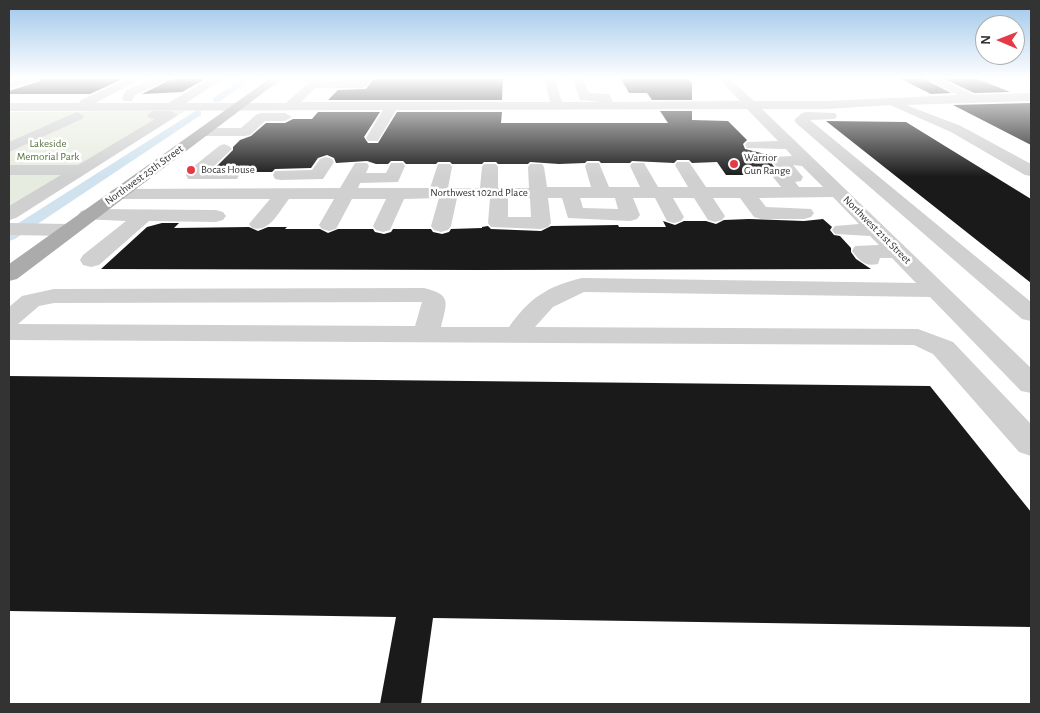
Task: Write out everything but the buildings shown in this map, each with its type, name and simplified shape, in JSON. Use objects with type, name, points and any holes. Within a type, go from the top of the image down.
[{"type":"main road","name":"Northwest 25th Street","points":[[9,274],[234,110]]},
{"type":"street","points":[[9,214],[171,115],[65,110]]},
{"type":"street","points":[[9,116],[82,110]]},
{"type":"street","points":[[323,110],[358,115],[376,110]]},
{"type":"street","points":[[373,138],[389,110]]},
{"type":"street","points":[[452,110],[536,113]]},
{"type":"street","points":[[508,121],[509,114],[536,113],[544,110]]},
{"type":"street","points":[[577,110],[580,122]]},
{"type":"street","points":[[713,110],[763,125],[810,110]]},
{"type":"street","name":"Northwest 21st Street","points":[[750,110],[763,125],[813,166],[1031,384]]},
{"type":"street","points":[[727,114],[763,125],[787,110]]},
{"type":"street","points":[[909,110],[956,129],[1031,171]]},
{"type":"street","points":[[952,110],[802,118],[803,121],[1031,314]]},
{"type":"street","points":[[9,148],[77,111]]},
{"type":"street","points":[[250,175],[194,175],[262,117],[329,111]]},
{"type":"street","points":[[446,122],[449,114],[476,112]]},
{"type":"street","points":[[204,132],[244,132]]},
{"type":"street","points":[[181,148],[224,149]]},
{"type":"street","points":[[683,165],[715,216]]},
{"type":"street","points":[[329,225],[354,179],[392,178],[397,166]]},
{"type":"street","points":[[593,166],[602,193]]},
{"type":"street","points":[[638,166],[674,217]]},
{"type":"street","points":[[804,213],[781,177],[795,177],[790,172],[813,166]]},
{"type":"street","points":[[441,226],[444,167]]},
{"type":"street","points":[[490,167],[498,223],[541,223],[540,193],[536,167]]},
{"type":"street","points":[[261,194],[272,175],[321,169],[305,194]]},
{"type":"street","points":[[9,170],[82,170]]},
{"type":"street","name":"Northwest 102nd Place","points":[[118,194],[305,194],[354,179],[397,193],[701,193],[748,187],[895,199]]},
{"type":"street","points":[[748,187],[761,214],[824,213]]},
{"type":"street","points":[[384,226],[397,193]]},
{"type":"street","points":[[570,193],[574,214],[630,215],[622,193]]},
{"type":"street","points":[[88,216],[144,216],[212,220],[236,194]]},
{"type":"street","points":[[259,224],[284,194]]},
{"type":"street","points":[[91,260],[144,216]]},
{"type":"street","points":[[9,229],[68,230]]},
{"type":"street","points":[[842,230],[878,230]]},
{"type":"street","points":[[870,259],[863,251],[899,252]]},
{"type":"street","points":[[518,334],[532,311],[557,293],[582,285],[938,290]]},
{"type":"street","points":[[9,319],[31,301],[54,296],[424,295],[433,298],[434,304],[426,333]]},
{"type":"street","points":[[9,332],[918,337],[944,348],[1031,444]]},
{"type":"green space","name":"Lakeside Memorial Park","points":[[185,111],[9,221],[9,112]]},
{"type":"waterway","points":[[9,236],[197,113]]},
{"type":"place","name":"Warrior Gun Range","points":[[734,164]]},
{"type":"place","name":"Bocas House","points":[[191,170]]}]
